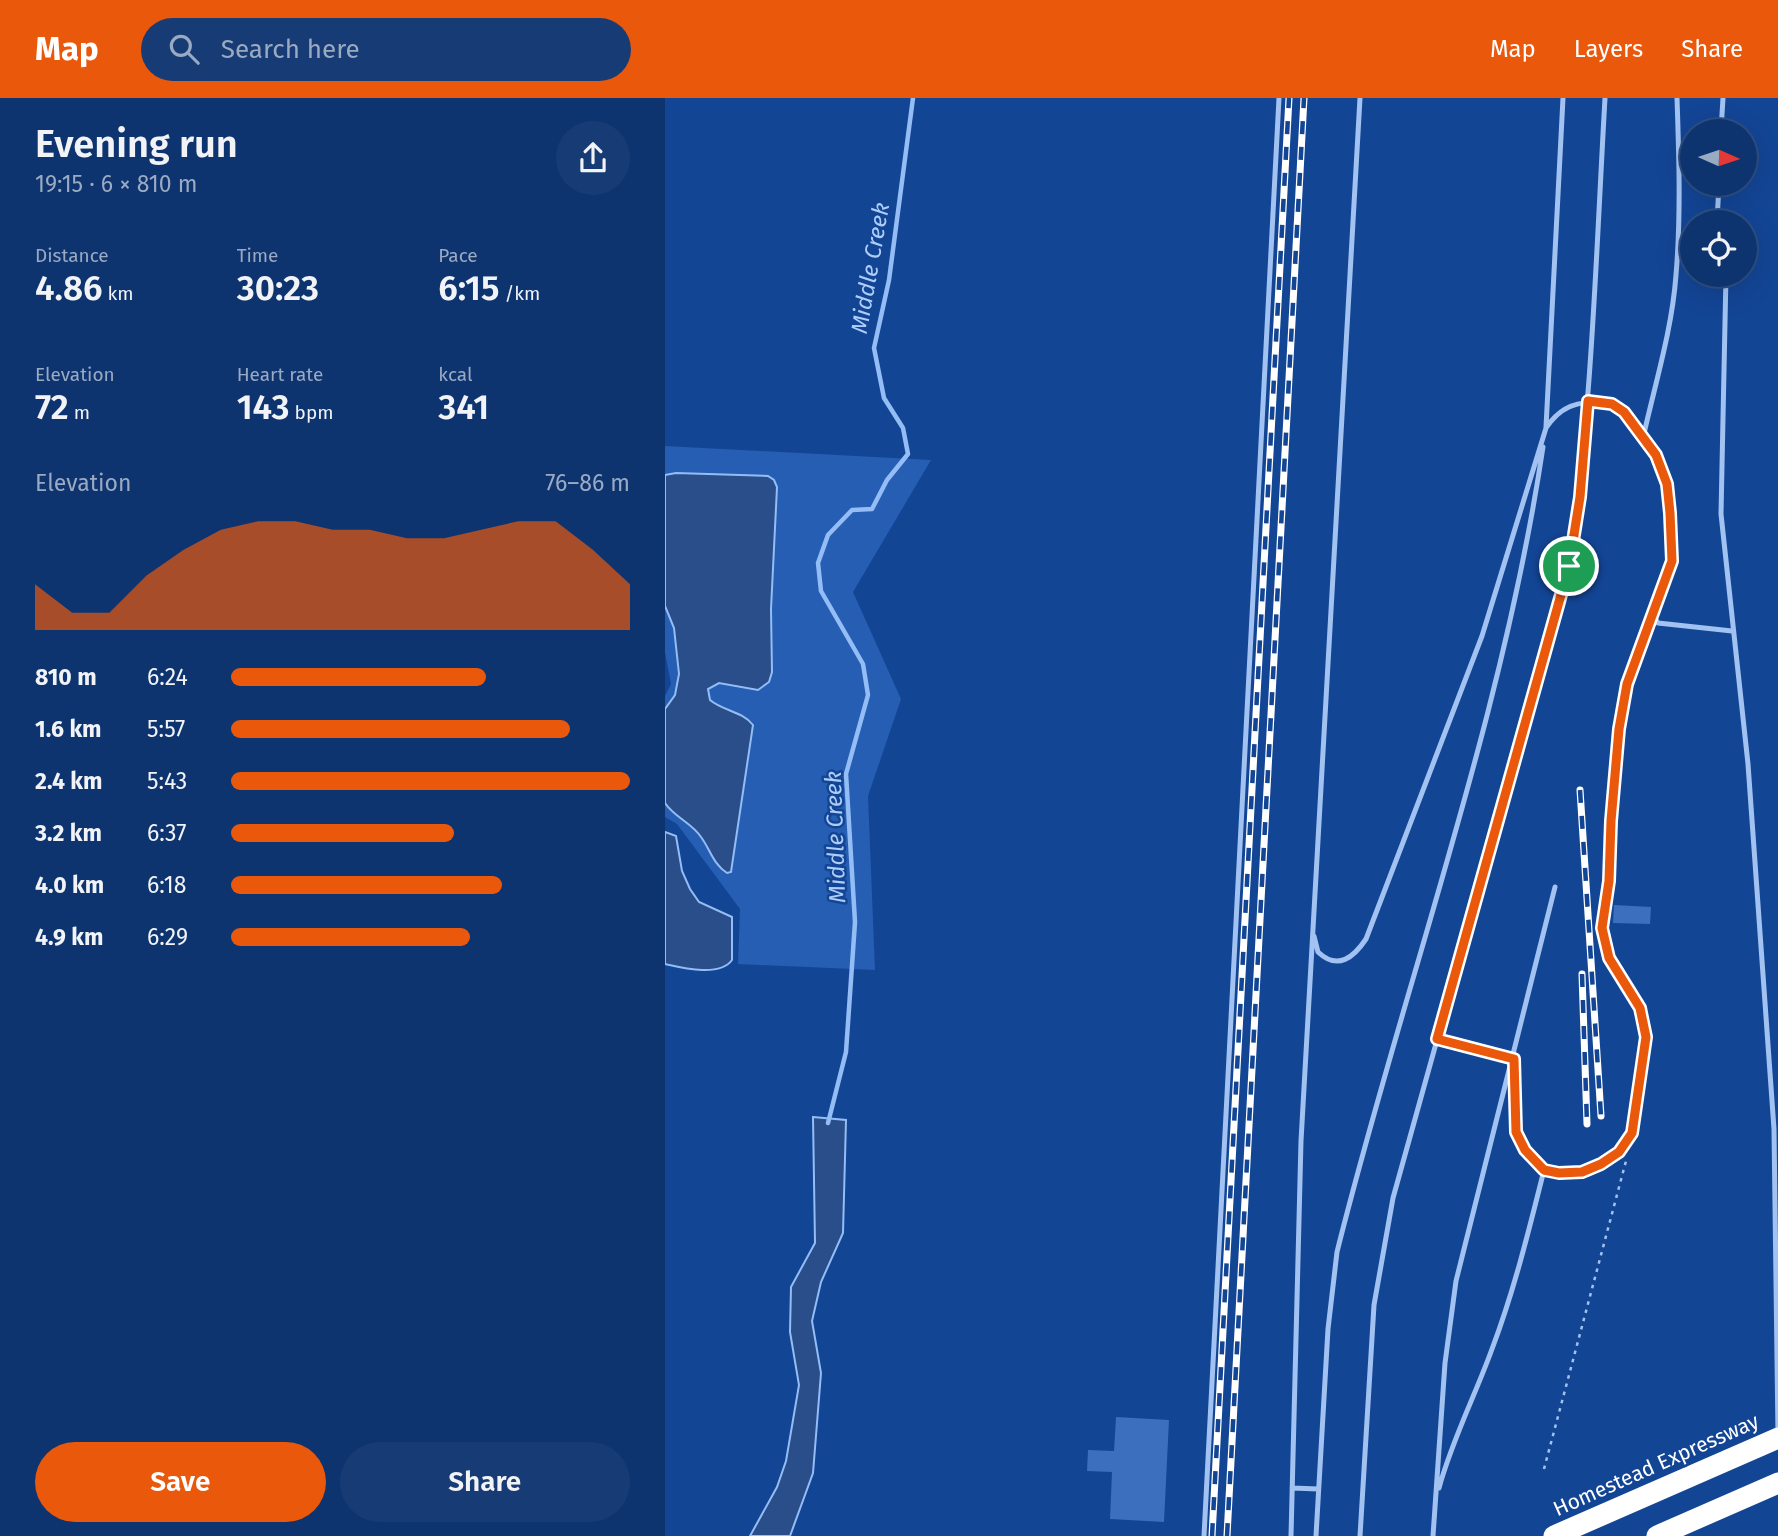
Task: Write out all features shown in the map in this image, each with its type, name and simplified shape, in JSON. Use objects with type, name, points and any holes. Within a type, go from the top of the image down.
[{"type":"highway","name":"Homestead Expressway","points":[[1554,1536],[1778,1437]]},
{"type":"highway","points":[[1657,1536],[1778,1483]]},
{"type":"lane","points":[[1203,1536],[1279,98]]},
{"type":"lane","points":[[1291,1536],[1301,1154],[1360,98]]},
{"type":"lane","points":[[1316,1536],[1328,1329],[1337,1252],[1504,655],[1532,520],[1546,428],[1563,98]]},
{"type":"lane","points":[[1360,1536],[1374,1305],[1393,1198],[1569,566],[1580,497],[1588,401],[1605,98]]},
{"type":"lane","points":[[1643,438],[1665,341],[1676,276],[1679,154],[1677,98]]},
{"type":"lane","points":[[1722,119],[1723,98]]},
{"type":"lane","points":[[1727,287],[1720,478],[1723,551],[1748,764],[1774,1129],[1775,1387],[1778,1437]]},
{"type":"lane","points":[[1314,936],[1318,952],[1335,962],[1345,961],[1356,954],[1366,939],[1482,636],[1546,428],[1554,415],[1567,406],[1588,401],[1612,404],[1624,412],[1656,455],[1667,484],[1672,561],[1627,684],[1619,729],[1608,853],[1609,881],[1602,928],[1609,958],[1640,1008],[1646,1037],[1632,1133],[1619,1152],[1582,1172],[1559,1173],[1544,1170],[1525,1150],[1516,1132],[1514,1059]]},
{"type":"lane","points":[[1651,613],[1658,623],[1732,631]]},
{"type":"lane","points":[[1433,1536],[1445,1363],[1456,1281],[1556,887]]},
{"type":"lane","points":[[1437,1039],[1514,1059]]},
{"type":"lane","points":[[1436,1502],[1448,1458],[1497,1335],[1520,1262],[1544,1170]]},
{"type":"lane","points":[[1292,1488],[1318,1489]]},
{"type":"path","points":[[1543,1469],[1614,1210],[1632,1133]]},
{"type":"shaded area","points":[[665,446],[931,460],[853,592],[901,699],[868,796],[875,970],[738,964],[740,909],[677,824],[665,817],[665,696],[671,684],[665,652]]},
{"type":"shaded area","points":[[676,473],[768,476],[774,480],[777,487],[771,609],[772,672],[769,682],[758,690],[719,683],[708,689],[710,700],[749,720],[753,725],[731,872],[727,873],[715,861],[697,832],[665,803],[665,709],[675,695],[679,674],[674,628],[665,606],[665,475]]},
{"type":"shaded area","points":[[665,832],[676,836],[682,871],[699,902],[732,917],[732,960],[719,968],[701,970],[665,964]]},
{"type":"shaded area","points":[[813,1117],[846,1120],[843,1233],[821,1282],[812,1321],[821,1373],[813,1473],[790,1536],[750,1536],[777,1487],[786,1461],[799,1385],[790,1332],[791,1287],[815,1243]]},
{"type":"building","points":[[1614,905],[1651,907],[1650,924],[1613,923]]},
{"type":"building","points":[[1116,1417],[1169,1420],[1164,1522],[1110,1519],[1112,1472],[1087,1471],[1088,1450],[1114,1451]]},
{"type":"waterway","name":"Middle Creek","points":[[828,1123],[846,1052],[855,922],[846,774],[868,695],[863,664],[821,591],[818,563],[828,535],[852,510],[872,509],[887,480],[908,454],[903,428],[884,398],[874,348],[889,280],[913,98]]},
{"type":"railway","points":[[1212,1536],[1289,98]]},
{"type":"railway","points":[[1227,1536],[1304,98]]},
{"type":"railway","points":[[1580,790],[1601,1116]]},
{"type":"railway","points":[[1582,974],[1587,1124]]},
{"type":"route","points":[[1588,401],[1612,404],[1624,412],[1656,455],[1667,484],[1670,513],[1672,561],[1640,642],[1627,684],[1619,729],[1608,853],[1609,881],[1602,928],[1609,958],[1640,1008],[1646,1037],[1632,1133],[1619,1152],[1601,1164],[1582,1172],[1559,1173],[1544,1170],[1525,1150],[1516,1132],[1514,1059],[1437,1039],[1556,621],[1569,566],[1580,497],[1588,401]]}]
